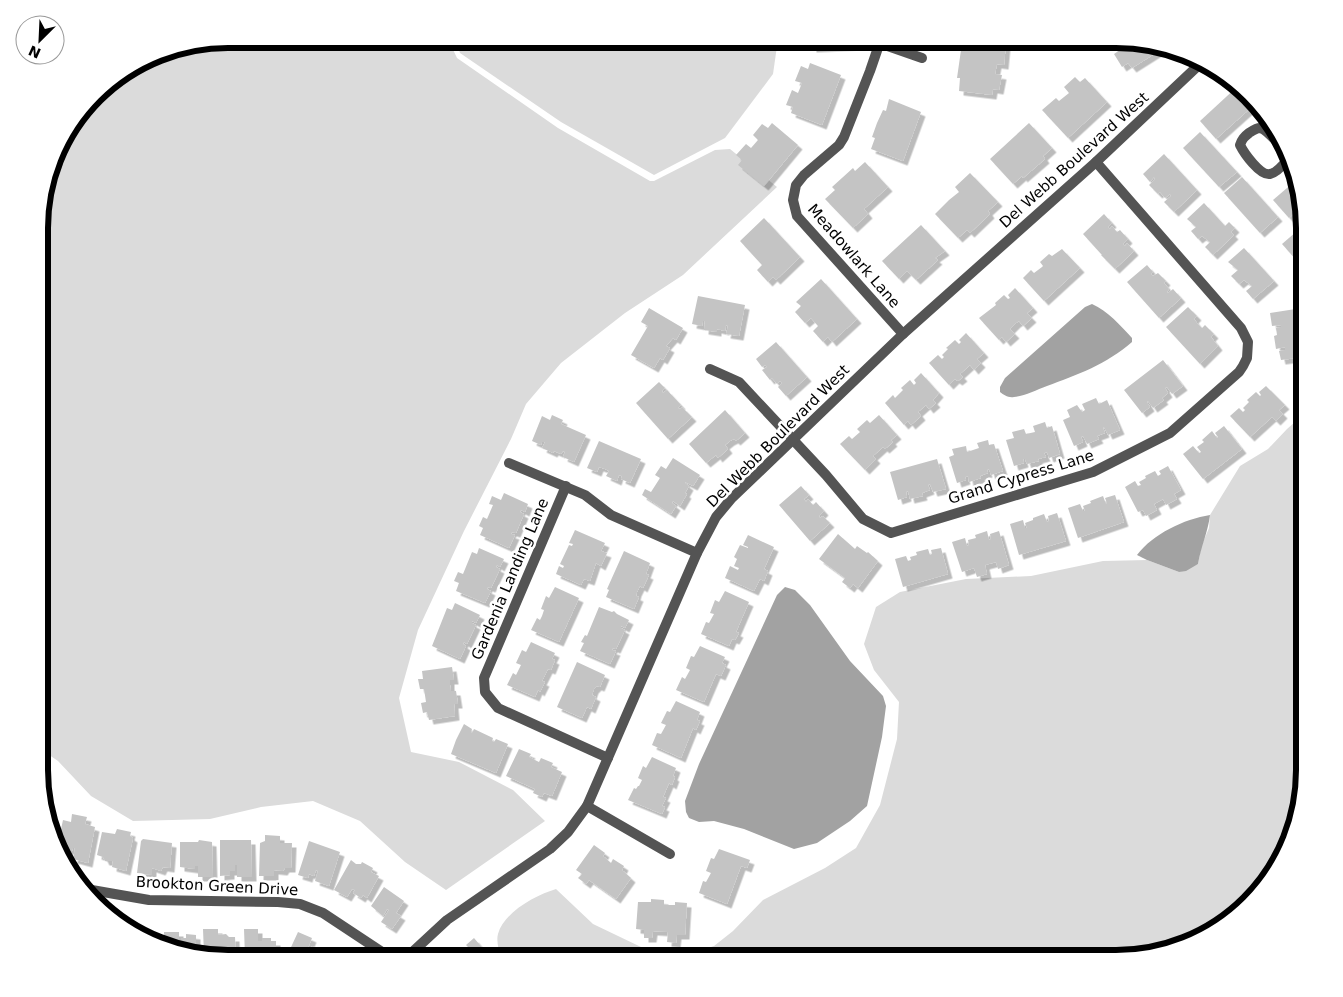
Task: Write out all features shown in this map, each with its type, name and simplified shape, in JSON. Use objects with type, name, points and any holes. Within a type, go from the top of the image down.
[{"type":"street","name":"Meadowlark Lane","points":[[877,48],[844,137],[796,185],[794,208],[797,216],[903,334]]},
{"type":"street","points":[[897,48],[922,58]]},
{"type":"street","name":"Del Webb Boulevard West","points":[[415,950],[447,920],[550,849],[568,832],[587,806],[696,553],[716,517],[731,499],[903,334],[1096,162],[1195,66]]},
{"type":"street","points":[[1268,133],[1260,128],[1254,129],[1241,140],[1240,145],[1259,171],[1264,174],[1274,173],[1284,163]]},
{"type":"street","name":"Grand Cypress Lane","points":[[710,369],[739,382],[794,440],[863,519],[891,533],[1093,472],[1170,433],[1238,372],[1247,358],[1246,335],[1242,328],[1096,162]]},
{"type":"street","points":[[509,463],[585,495],[618,519],[696,553]]},
{"type":"street","name":"Gardenia Landing Lane","points":[[566,486],[484,678],[485,692],[498,708],[608,758]]},
{"type":"street","points":[[587,806],[670,854]]},
{"type":"street","name":"Brookton Green Drive","points":[[94,890],[149,900],[300,904],[323,913],[379,950]]},
{"type":"shaded area","points":[[452,48],[457,58],[558,128],[650,181],[654,181],[715,150],[730,149],[777,187],[683,275],[625,313],[561,363],[526,404],[511,439],[464,531],[418,630],[399,698],[411,752],[459,762],[513,790],[545,821],[446,890],[405,862],[360,821],[313,801],[261,807],[210,819],[133,821],[91,796],[58,761],[48,754],[48,216],[54,181],[66,148],[85,118],[109,92],[128,78],[159,61],[204,49]]},
{"type":"shaded area","points":[[458,48],[777,48],[773,74],[725,138],[654,175],[561,122],[460,53]]},
{"type":"shaded area","points":[[1092,304],[1114,319],[1132,338],[1132,342],[1112,357],[1091,368],[1030,393],[1012,397],[1000,392],[1000,387],[1005,378],[1085,307]]},
{"type":"shaded area","points":[[1296,421],[1296,769],[1294,793],[1286,827],[1277,849],[1258,879],[1243,897],[1225,912],[1195,931],[1173,940],[1139,948],[1115,950],[702,950],[714,946],[733,931],[763,900],[825,868],[856,848],[880,805],[897,739],[899,702],[874,670],[864,644],[876,607],[900,592],[966,579],[1031,576],[1103,561],[1147,560],[1179,572],[1198,564],[1201,547],[1209,528],[1210,515],[1240,466],[1268,449]]},
{"type":"shaded area","points":[[1210,515],[1198,564],[1186,571],[1179,572],[1137,555],[1160,534],[1190,520]]},
{"type":"shaded area","points":[[785,587],[795,590],[810,605],[850,661],[883,696],[886,706],[882,737],[867,806],[850,821],[817,843],[794,849],[744,829],[714,821],[699,822],[689,818],[686,812],[685,801],[699,764],[777,595]]},
{"type":"shaded area","points":[[556,889],[593,924],[647,950],[499,950],[497,937],[501,926],[514,912],[539,895]]},
{"type":"building","points":[[965,48],[1006,48],[1004,65],[997,64],[995,74],[1002,75],[999,90],[993,89],[992,95],[959,91],[960,78],[957,78],[961,50],[965,50]]},
{"type":"building","points":[[1119,48],[1127,48],[1156,53],[1132,68],[1128,63],[1122,67],[1114,54],[1120,50]]},
{"type":"building","points":[[810,63],[841,75],[822,125],[791,113],[793,107],[786,105],[792,90],[798,93],[802,83],[795,81],[801,66],[808,69]]},
{"type":"building","points":[[1075,77],[1080,82],[1085,78],[1107,102],[1068,138],[1042,110],[1056,98],[1059,101],[1069,93],[1064,87]]},
{"type":"building","points":[[1233,91],[1250,108],[1216,139],[1200,121]]},
{"type":"building","points":[[889,99],[921,112],[903,161],[871,149],[875,138],[872,137],[877,123],[883,110],[886,111]]},
{"type":"building","points":[[772,123],[798,145],[764,186],[738,165],[742,160],[736,155],[746,144],[751,148],[758,140],[753,135],[762,124],[768,128]]},
{"type":"building","points":[[1029,123],[1052,148],[1043,156],[1045,159],[1013,184],[990,159]]},
{"type":"building","points":[[1200,132],[1237,172],[1219,187],[1183,148]]},
{"type":"building","points":[[1164,154],[1197,190],[1174,212],[1164,202],[1171,196],[1170,194],[1165,198],[1160,192],[1158,194],[1149,185],[1155,179],[1154,177],[1150,182],[1143,174]]},
{"type":"building","points":[[865,162],[888,187],[864,209],[868,214],[853,228],[825,199],[835,190],[832,187],[853,168],[855,171]]},
{"type":"building","points":[[970,173],[998,202],[988,211],[990,214],[970,233],[967,230],[958,238],[935,214],[959,192],[955,187]]},
{"type":"building","points":[[1242,177],[1278,217],[1260,233],[1224,193]]},
{"type":"building","points":[[1290,185],[1295,213],[1289,218],[1273,200]]},
{"type":"building","points":[[1204,203],[1225,226],[1229,222],[1235,228],[1231,232],[1234,235],[1213,255],[1205,247],[1210,242],[1202,236],[1198,239],[1191,231],[1196,227],[1187,219]]},
{"type":"building","points":[[1104,214],[1112,223],[1108,227],[1110,229],[1112,226],[1117,232],[1120,230],[1128,239],[1123,244],[1125,246],[1127,243],[1134,251],[1115,269],[1083,234]]},
{"type":"building","points":[[764,218],[800,257],[776,280],[773,277],[768,282],[757,270],[762,265],[740,241]]},
{"type":"building","points":[[921,225],[945,251],[935,258],[938,260],[916,280],[907,271],[899,279],[882,261]]},
{"type":"building","points":[[1296,232],[1296,260],[1282,244]]},
{"type":"building","points":[[1244,248],[1274,281],[1253,299],[1246,291],[1252,286],[1244,280],[1239,284],[1231,276],[1238,270],[1228,262]]},
{"type":"building","points":[[1062,249],[1080,268],[1044,301],[1023,278],[1031,270],[1034,273],[1042,267],[1040,262],[1049,254],[1052,256]]},
{"type":"building","points":[[1147,265],[1153,272],[1151,274],[1153,276],[1158,273],[1166,281],[1164,283],[1169,289],[1168,293],[1173,289],[1181,298],[1159,318],[1127,282]]},
{"type":"building","points":[[821,279],[857,319],[832,342],[828,337],[823,342],[813,331],[818,326],[811,318],[805,323],[795,312],[801,306],[796,302]]},
{"type":"building","points":[[1015,288],[1033,308],[1027,313],[1032,318],[1023,326],[1019,321],[1016,323],[1010,329],[1015,334],[1006,342],[1002,337],[999,340],[979,318],[996,305],[995,303],[1004,295],[1008,299],[1010,298],[1008,295]]},
{"type":"building","points":[[698,296],[745,305],[739,336],[726,334],[728,326],[726,325],[725,331],[717,329],[717,332],[704,330],[705,321],[703,321],[702,326],[692,324]]},
{"type":"building","points":[[1188,307],[1197,316],[1194,319],[1197,323],[1202,328],[1205,325],[1214,334],[1211,337],[1218,346],[1200,364],[1166,327]]},
{"type":"building","points":[[649,308],[683,328],[676,340],[673,338],[666,346],[670,348],[663,360],[660,358],[654,368],[631,355],[648,326],[641,322]]},
{"type":"building","points":[[1296,309],[1296,358],[1281,360],[1279,351],[1285,350],[1285,347],[1276,349],[1274,336],[1277,335],[1276,328],[1281,327],[1281,325],[1272,326],[1270,313]]},
{"type":"building","points":[[966,333],[984,353],[977,359],[981,363],[974,370],[970,365],[960,374],[963,377],[958,381],[955,379],[949,385],[929,363],[938,355],[942,359],[944,357],[942,355],[948,349],[946,348],[955,340],[959,344],[961,342],[959,340]]},
{"type":"building","points":[[776,342],[807,377],[786,396],[778,387],[782,383],[780,381],[777,384],[772,378],[770,380],[762,370],[767,367],[765,365],[762,367],[756,359]]},
{"type":"building","points":[[1163,360],[1183,386],[1172,394],[1167,387],[1165,388],[1168,393],[1162,398],[1164,400],[1153,408],[1148,401],[1150,407],[1142,413],[1124,390]]},
{"type":"building","points":[[921,373],[939,393],[933,400],[936,403],[929,409],[926,405],[918,412],[921,416],[911,425],[908,421],[904,425],[885,403],[893,395],[895,398],[903,390],[901,388],[910,380],[914,385],[916,383],[914,380]]},
{"type":"building","points":[[659,382],[665,388],[662,391],[663,393],[667,390],[681,405],[678,408],[682,407],[692,417],[668,439],[636,403]]},
{"type":"building","points":[[1266,386],[1285,405],[1279,410],[1283,414],[1276,421],[1272,417],[1250,437],[1230,416],[1239,408],[1243,412],[1245,410],[1243,408],[1249,402],[1247,400],[1256,392],[1260,396],[1259,392]]},
{"type":"building","points":[[1096,398],[1099,404],[1107,400],[1120,430],[1108,435],[1104,427],[1105,433],[1097,436],[1099,439],[1087,444],[1083,436],[1081,437],[1083,442],[1074,446],[1063,420],[1070,417],[1067,410],[1077,405],[1082,412],[1085,410],[1082,404]]},
{"type":"building","points":[[725,410],[745,433],[736,441],[734,439],[725,445],[728,449],[718,458],[716,455],[706,463],[689,444]]},
{"type":"building","points":[[552,415],[563,420],[561,424],[586,435],[574,462],[563,457],[565,452],[563,451],[561,454],[554,451],[553,453],[542,448],[545,442],[542,442],[541,445],[532,441],[542,416],[550,420]]},
{"type":"building","points":[[879,415],[897,435],[891,440],[893,442],[885,449],[883,447],[873,456],[876,459],[865,470],[840,444],[849,436],[852,439],[860,432],[857,429],[867,420],[870,423]]},
{"type":"building","points":[[1045,422],[1047,428],[1052,426],[1060,454],[1049,458],[1047,452],[1044,453],[1046,457],[1038,459],[1039,461],[1027,464],[1025,459],[1023,459],[1024,463],[1014,466],[1006,440],[1014,438],[1012,432],[1024,429],[1026,434],[1035,432],[1033,426]]},
{"type":"building","points":[[1224,426],[1242,449],[1203,479],[1183,454],[1193,446],[1199,453],[1201,452],[1197,447],[1204,442],[1202,440],[1212,431],[1217,438],[1215,433]]},
{"type":"building","points":[[988,440],[989,445],[994,444],[1003,471],[991,475],[989,469],[987,470],[988,473],[980,476],[981,478],[969,482],[968,476],[965,477],[966,480],[957,483],[949,457],[954,455],[952,449],[966,446],[967,452],[979,448],[977,443]]},
{"type":"building","points":[[599,441],[641,459],[630,483],[621,479],[622,476],[619,475],[617,481],[606,476],[609,471],[605,469],[599,467],[597,472],[587,468]]},
{"type":"building","points":[[673,458],[700,475],[693,486],[685,482],[689,486],[685,493],[687,494],[680,506],[673,501],[672,503],[676,506],[671,514],[642,495],[645,489],[651,492],[660,478],[655,475],[661,466],[666,469]]},
{"type":"building","points":[[937,459],[946,489],[933,492],[930,484],[928,485],[930,490],[922,493],[923,496],[910,499],[908,491],[906,492],[907,497],[898,500],[890,472]]},
{"type":"building","points":[[1168,466],[1181,490],[1174,494],[1177,499],[1166,505],[1163,499],[1154,504],[1157,510],[1146,516],[1143,510],[1138,512],[1125,487],[1135,481],[1138,486],[1141,485],[1139,482],[1146,478],[1145,476],[1155,471],[1158,476],[1161,474],[1159,471]]},
{"type":"building","points":[[801,486],[809,495],[804,499],[806,502],[808,499],[813,505],[816,502],[824,511],[819,516],[820,518],[823,516],[830,523],[810,541],[779,505]]},
{"type":"building","points":[[504,493],[528,504],[525,512],[521,510],[520,512],[524,514],[516,533],[512,532],[511,534],[515,535],[509,548],[480,535],[483,528],[479,526],[483,517],[487,519],[493,505],[489,504],[492,496],[501,500]]},
{"type":"building","points":[[1115,495],[1124,522],[1078,538],[1068,508],[1080,504],[1083,511],[1085,511],[1083,506],[1091,503],[1090,501],[1103,496],[1106,504],[1105,498]]},
{"type":"building","points":[[1057,513],[1066,541],[1019,555],[1010,524],[1023,520],[1025,528],[1027,528],[1025,523],[1033,520],[1033,518],[1044,514],[1047,522],[1049,521],[1048,516]]},
{"type":"building","points":[[575,530],[605,543],[601,551],[607,553],[601,566],[596,563],[590,581],[584,579],[581,585],[556,574],[559,566],[563,568],[564,566],[560,564],[569,545],[572,546],[573,544],[569,543]]},
{"type":"building","points":[[987,531],[989,540],[991,539],[990,534],[999,531],[1009,565],[998,569],[996,562],[985,565],[987,574],[977,577],[974,568],[962,572],[952,542],[965,538],[967,546],[969,545],[968,540],[976,538],[975,535]]},
{"type":"building","points":[[838,534],[855,549],[857,546],[868,552],[878,561],[858,588],[853,584],[850,588],[842,582],[845,578],[819,559]]},
{"type":"building","points":[[748,535],[774,547],[764,569],[768,571],[764,581],[760,579],[754,591],[725,578],[730,566],[738,570],[739,568],[734,566],[737,559],[734,557],[740,545],[748,548],[743,545]]},
{"type":"building","points":[[479,548],[504,559],[500,567],[497,565],[496,567],[500,569],[491,588],[488,587],[487,589],[491,591],[485,603],[456,591],[459,583],[454,581],[458,572],[463,574],[472,552],[477,554]]},
{"type":"building","points":[[941,548],[948,574],[903,587],[895,559],[906,556],[908,561],[911,560],[910,557],[917,555],[916,552],[928,549],[930,555],[932,554],[931,550]]},
{"type":"building","points":[[624,551],[650,563],[646,574],[649,575],[643,588],[640,586],[637,592],[636,596],[639,597],[634,609],[606,597],[609,590],[607,589]]},
{"type":"building","points":[[555,587],[579,598],[559,642],[531,630],[537,618],[540,620],[542,616],[544,610],[541,609],[546,596],[549,598]]},
{"type":"building","points":[[725,591],[749,602],[736,632],[739,633],[735,640],[732,639],[729,646],[701,634],[706,622],[709,623],[714,614],[710,613],[715,600],[719,602]]},
{"type":"building","points":[[455,603],[480,615],[476,623],[472,621],[476,625],[467,644],[464,642],[463,644],[466,646],[460,659],[432,646],[447,608],[452,610]]},
{"type":"building","points":[[599,607],[614,611],[629,620],[625,628],[621,626],[625,630],[616,649],[613,648],[612,650],[616,651],[610,664],[580,651],[584,643],[581,642],[585,635],[587,636]]},
{"type":"building","points":[[531,642],[555,653],[552,659],[555,660],[551,670],[548,669],[542,681],[545,682],[535,697],[507,685],[513,673],[516,675],[521,665],[516,663],[522,650],[526,652]]},
{"type":"building","points":[[700,646],[725,657],[722,663],[726,665],[721,676],[716,674],[704,702],[676,690],[682,677],[685,679],[690,670],[686,668],[691,656],[694,657]]},
{"type":"building","points":[[577,662],[605,675],[600,687],[597,686],[594,689],[592,695],[596,697],[591,709],[587,707],[582,718],[557,707]]},
{"type":"building","points":[[452,667],[454,680],[450,680],[450,685],[451,691],[456,691],[458,704],[454,704],[455,716],[429,720],[427,712],[423,713],[421,703],[426,702],[424,689],[420,689],[418,679],[423,679],[422,671]]},
{"type":"building","points":[[676,701],[700,712],[697,720],[700,721],[696,730],[693,728],[681,758],[652,745],[657,733],[661,734],[666,725],[661,723],[667,711],[670,712]]},
{"type":"building","points":[[464,724],[472,729],[472,733],[474,729],[493,738],[492,741],[494,742],[496,739],[508,744],[496,773],[451,754]]},
{"type":"building","points":[[519,749],[531,754],[529,757],[539,762],[541,758],[553,763],[551,767],[562,772],[552,796],[544,793],[542,797],[533,793],[535,789],[506,776]]},
{"type":"building","points":[[652,757],[676,768],[672,785],[669,783],[663,797],[666,798],[662,806],[665,807],[662,814],[628,800],[634,788],[636,789],[639,786],[642,780],[638,778],[643,766],[646,768]]},
{"type":"building","points":[[72,814],[87,817],[85,824],[95,827],[88,863],[73,859],[75,848],[68,852],[61,838],[60,835],[63,820],[71,822]]},
{"type":"building","points":[[117,829],[131,832],[130,836],[133,838],[126,871],[112,867],[113,861],[105,861],[103,857],[97,855],[102,832],[115,834]]},
{"type":"building","points":[[265,835],[280,836],[280,843],[292,843],[291,868],[285,868],[283,871],[274,870],[274,876],[259,876],[260,843],[265,841]]},
{"type":"building","points":[[143,839],[172,843],[170,868],[163,867],[161,871],[152,868],[152,875],[137,873],[141,841]]},
{"type":"building","points":[[199,840],[212,842],[213,877],[198,877],[198,866],[195,866],[195,869],[180,867],[180,842],[198,842]]},
{"type":"building","points":[[220,840],[251,840],[252,877],[237,877],[237,865],[235,865],[235,871],[230,871],[230,875],[220,876]]},
{"type":"building","points":[[309,841],[340,852],[329,886],[315,881],[318,871],[316,870],[314,876],[309,874],[308,878],[298,875]]},
{"type":"building","points":[[594,845],[605,853],[603,856],[611,863],[613,859],[624,866],[622,870],[631,878],[616,899],[589,880],[586,884],[578,878],[582,874],[576,870]]},
{"type":"building","points":[[719,849],[750,860],[747,868],[741,866],[727,904],[699,893],[703,881],[706,882],[711,873],[706,871],[711,858],[714,859]]},
{"type":"building","points":[[351,860],[356,864],[361,864],[362,862],[373,868],[371,872],[379,876],[367,898],[363,895],[361,898],[353,893],[355,890],[352,889],[347,897],[334,890]]},
{"type":"building","points":[[384,887],[404,901],[396,913],[401,916],[392,929],[381,922],[389,910],[387,909],[383,916],[371,906]]},
{"type":"building","points":[[651,899],[664,900],[664,905],[675,905],[675,902],[687,903],[685,935],[677,935],[676,943],[667,942],[668,932],[653,931],[652,938],[644,938],[644,930],[636,929],[638,902],[651,902]]},
{"type":"building","points":[[203,929],[218,929],[218,935],[226,934],[229,937],[235,937],[236,950],[204,948]]},
{"type":"building","points":[[244,929],[258,929],[258,941],[262,941],[262,938],[271,938],[271,941],[276,941],[276,950],[245,950]]},
{"type":"building","points":[[164,932],[179,932],[179,942],[164,938]]},
{"type":"building","points":[[298,932],[312,938],[308,948],[310,949],[312,946],[319,949],[318,950],[290,950]]},
{"type":"building","points":[[186,934],[196,935],[196,947],[181,943],[181,938],[186,938]]},
{"type":"building","points":[[474,938],[484,950],[471,950],[466,945]]}]
